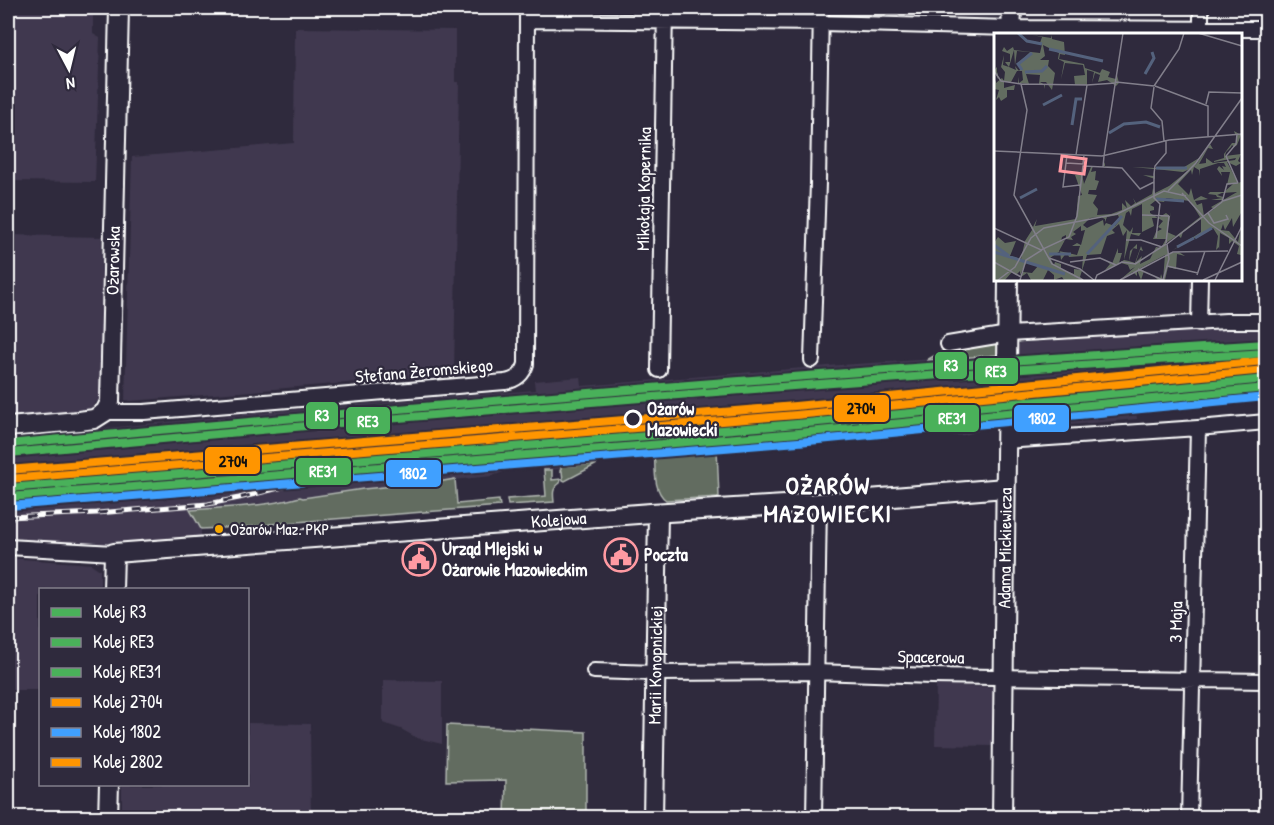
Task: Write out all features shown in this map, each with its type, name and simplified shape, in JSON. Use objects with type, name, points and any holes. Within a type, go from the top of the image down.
[{"type":"street","name":"Ożarowska","points":[[105,412],[110,402],[111,390],[119,8]]},
{"type":"street","points":[[812,360],[821,8]]},
{"type":"street","points":[[1011,31],[1012,8]]},
{"type":"street","points":[[1201,32],[1202,8]]},
{"type":"street","name":"Stefana Żeromskiego","points":[[105,412],[155,411],[505,382],[517,378],[525,369],[526,364],[527,14]]},
{"type":"street","points":[[527,14],[665,15],[1011,31],[1201,32],[1266,29]]},
{"type":"street","name":"Mikołaja Kopernika","points":[[659,370],[665,15]]},
{"type":"street","name":"Adama Mickiewicza","points":[[1002,818],[1008,280]]},
{"type":"street","points":[[1199,324],[1200,280]]},
{"type":"street","points":[[948,344],[1008,333],[1226,321],[1266,321]]},
{"type":"street","points":[[8,427],[79,422],[94,419],[105,412]]},
{"type":"street","points":[[1006,441],[1266,422]]},
{"type":"street","name":"3 Maja","points":[[1189,818],[1198,428]]},
{"type":"street","name":"Kolejowa","points":[[114,553],[1005,488]]},
{"type":"street","points":[[814,818],[819,503]]},
{"type":"street","name":"Marii Konopnickiej","points":[[652,818],[658,513]]},
{"type":"street","points":[[8,547],[114,553],[112,588]]},
{"type":"street","name":"Spacerowa","points":[[594,671],[816,672],[1266,681]]},
{"type":"street","points":[[108,818],[109,786]]},
{"type":"shaded area","points":[[8,8],[93,8],[93,34],[100,38],[95,182],[8,181]]},
{"type":"shaded area","points":[[295,28],[455,30],[455,82],[459,82],[454,374],[125,400],[132,157],[294,143]]},
{"type":"shaded area","points":[[8,235],[102,237],[100,398],[88,411],[8,417]]},
{"type":"shaded area","points":[[1221,328],[1266,330],[1266,401],[1136,410],[1137,419],[1069,425],[1067,408],[998,411],[991,427],[965,435],[951,436],[934,429],[920,429],[733,444],[732,447],[682,453],[681,447],[583,455],[563,458],[560,469],[544,470],[543,467],[509,470],[492,476],[191,510],[201,529],[201,537],[97,545],[8,543],[8,438],[256,413],[535,390],[534,381],[581,377],[582,386],[840,365],[999,355],[1016,356],[1020,343]]},
{"type":"shaded area","points":[[8,558],[91,564],[100,570],[100,588],[39,588],[39,690],[8,690]]},
{"type":"shaded area","points":[[383,680],[442,681],[442,744],[417,738],[383,723]]},
{"type":"shaded area","points":[[936,685],[993,687],[992,746],[935,745]]},
{"type":"shaded area","points":[[249,723],[310,724],[311,817],[122,817],[122,786],[249,786]]},
{"type":"green space","points":[[998,344],[999,355],[927,360],[944,350]]},
{"type":"green space","points":[[681,447],[682,453],[717,448],[719,497],[666,500],[662,496],[658,490],[654,450]]},
{"type":"green space","points":[[563,463],[568,463],[569,466],[597,464],[565,481],[560,471]]},
{"type":"green space","points":[[544,470],[552,470],[552,480],[561,479],[554,491],[554,502],[508,505],[507,499],[546,496]]},
{"type":"green space","points":[[431,477],[438,482],[455,479],[457,504],[499,500],[500,506],[264,526],[201,529],[190,510],[273,503],[300,497],[394,486]]},
{"type":"green space","points":[[447,725],[586,732],[586,817],[505,817],[506,780],[446,781]]},
{"type":"railway","points":[[845,427],[969,418]]},
{"type":"railway","points":[[8,517],[208,504],[324,477],[387,466]]},
{"type":"rail line","name":"R3","points":[[8,444],[637,389],[1266,344]]},
{"type":"rail line","name":"RE3","points":[[9,453],[638,398],[1266,353]]},
{"type":"rail line","name":"2802","points":[[8,470],[795,406],[1264,361]]},
{"type":"rail line","name":"2704","points":[[8,479],[796,415],[1265,370]]},
{"type":"rail line","name":"R3","points":[[8,488],[797,424],[1266,379]]},
{"type":"rail line","name":"RE31","points":[[9,497],[798,433],[1266,388]]},
{"type":"rail line","name":"1802","points":[[9,506],[798,442],[1266,397]]},
{"type":"place","name":"Ożarów Mazowiecki","points":[[633,419]]},
{"type":"place","name":"Ożarów Maz. PKP","points":[[219,529]]},
{"type":"place","name":"Poczta","points":[[621,555]]},
{"type":"place","name":"Urząd MIejski w Ożarowie Mazowieckim","points":[[419,559]]},
{"type":"district","name":"OŻARÓW MAZOWIECKI","points":[[828,500]]}]
